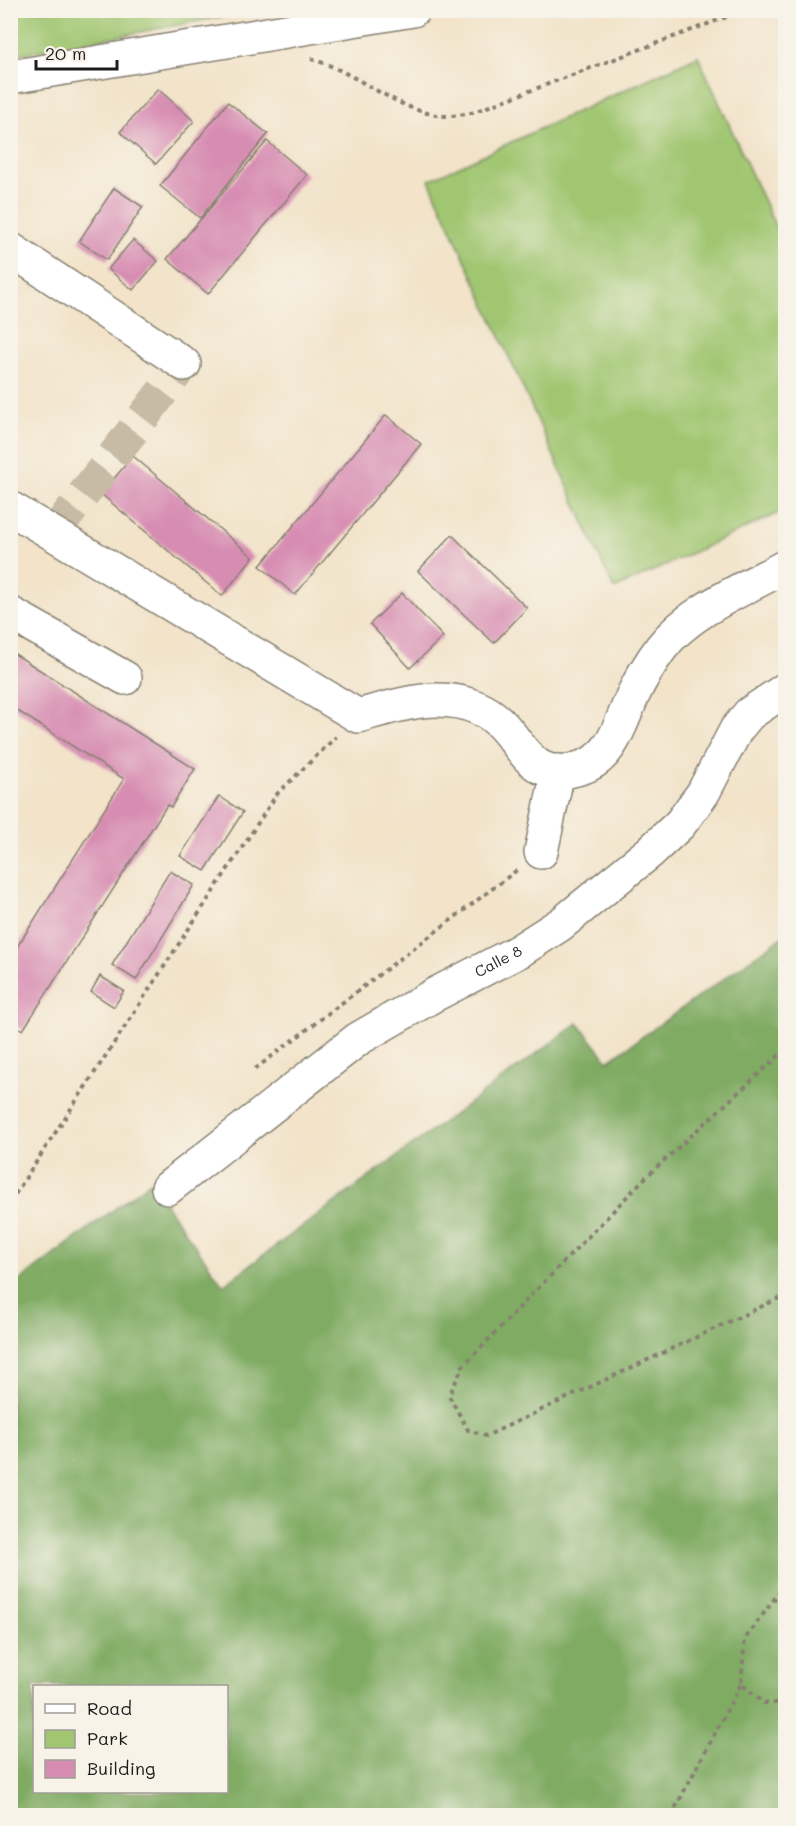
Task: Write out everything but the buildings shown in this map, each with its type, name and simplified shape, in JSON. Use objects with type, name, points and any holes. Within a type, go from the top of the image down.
[{"type":"street","points":[[10,78],[374,14],[413,10]]},
{"type":"street","points":[[10,249],[184,364]]},
{"type":"street","points":[[10,508],[358,716],[414,701],[444,699],[467,704],[496,718],[514,737],[524,755],[534,764],[558,771],[586,767],[611,745],[647,668],[663,646],[687,622],[786,566]]},
{"type":"street","points":[[10,613],[125,678]]},
{"type":"street","name":"Calle 8","points":[[168,1188],[358,1040],[434,995],[519,951],[561,924],[606,888],[680,824],[703,793],[736,730],[749,714],[786,689]]},
{"type":"street","points":[[541,852],[558,771]]},
{"type":"path","points":[[307,58],[339,68],[414,108],[448,116],[471,113],[745,10]]},
{"type":"path","points":[[10,1202],[277,794],[358,716]]},
{"type":"path","points":[[255,1069],[541,852]]},
{"type":"path","points":[[786,1049],[646,1177],[464,1366],[449,1396],[468,1430],[486,1436],[786,1295]]},
{"type":"path","points":[[670,1815],[741,1684],[745,1639],[786,1583]]},
{"type":"path","points":[[741,1684],[764,1703],[786,1702]]},
{"type":"green space","points":[[11,10],[253,10],[253,11],[11,56]]},
{"type":"green space","points":[[698,56],[785,248],[785,510],[614,589],[429,180]]},
{"type":"green space","points":[[785,935],[785,1815],[11,1816],[11,1287],[150,1182],[223,1285],[578,1023],[608,1061]]},
{"type":"tunnel","points":[[53,534],[184,364]]}]
